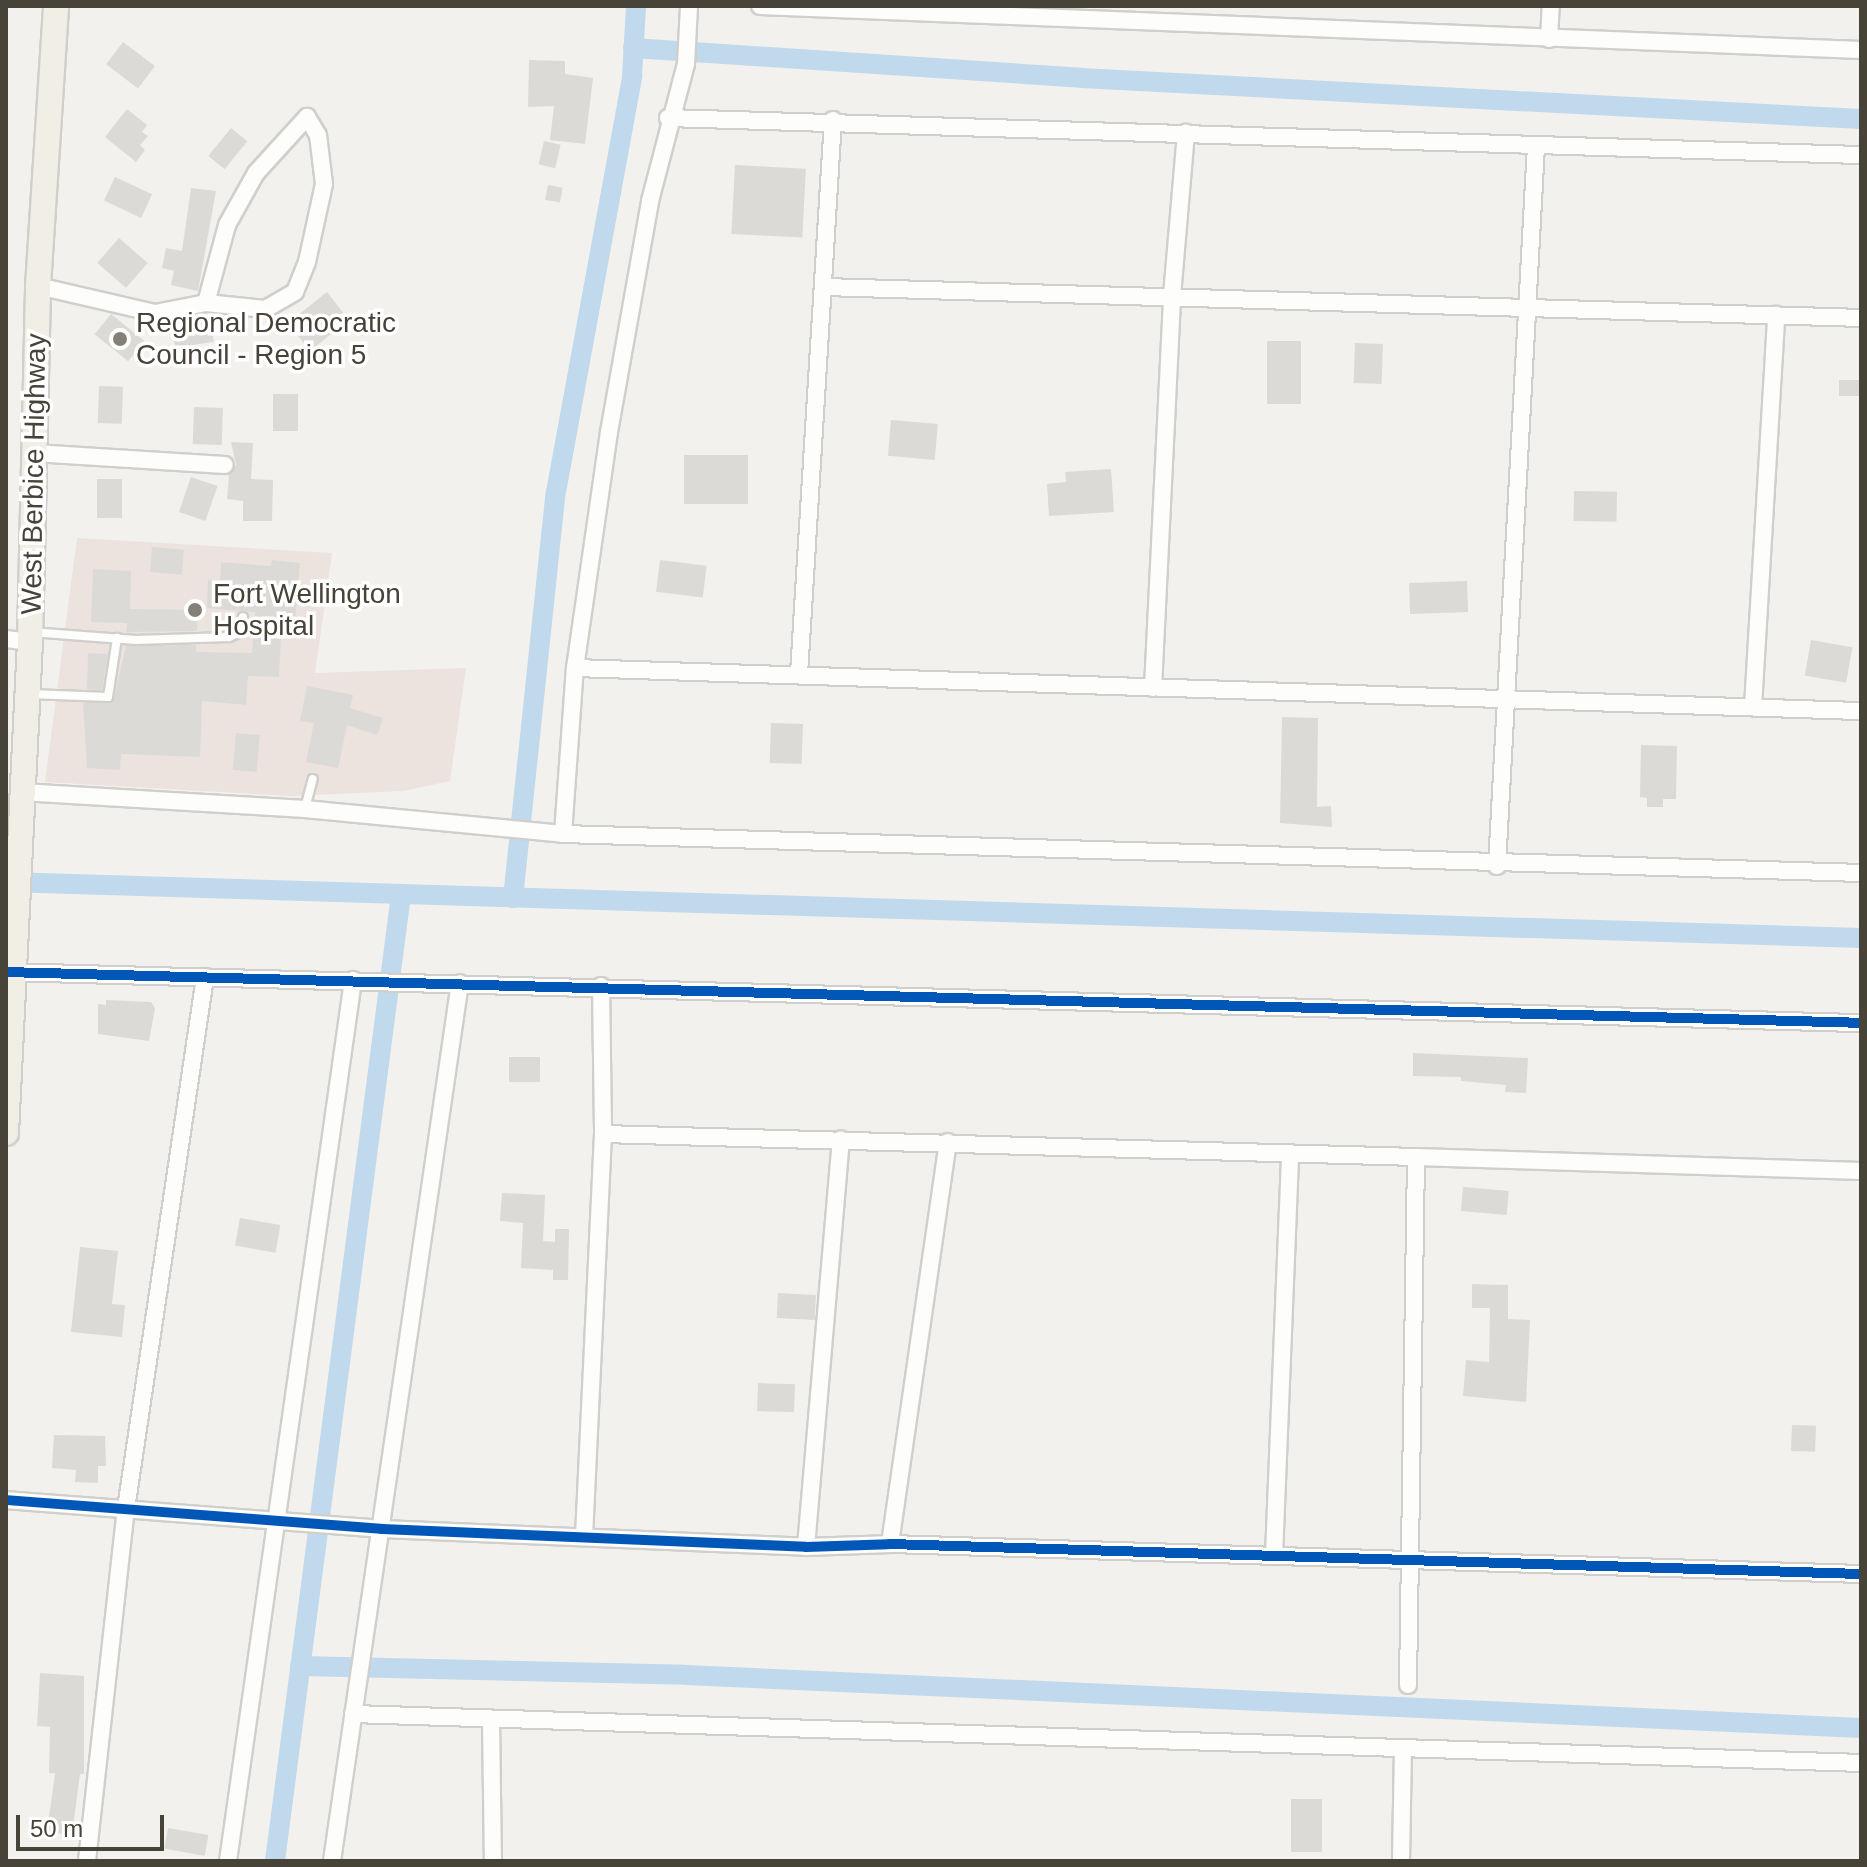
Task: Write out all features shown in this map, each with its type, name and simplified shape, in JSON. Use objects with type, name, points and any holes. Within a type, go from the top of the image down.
[{"type":"main road","name":"West Berbice Highway","points":[[6,1133],[11,965],[27,693],[22,638],[34,453],[38,286],[56,6]]},
{"type":"street","points":[[563,834],[575,668],[609,432],[668,118],[686,64],[689,6]]},
{"type":"street","points":[[760,6],[1861,50]]},
{"type":"street","points":[[1549,39],[1551,6]]},
{"type":"street","points":[[38,286],[155,313],[206,303],[265,309],[295,292],[307,262],[324,184],[318,135],[307,117],[256,173],[227,225],[206,303]]},
{"type":"street","points":[[668,118],[833,120],[1861,155]]},
{"type":"street","points":[[799,674],[833,120]]},
{"type":"street","points":[[1153,688],[1172,296],[1186,133]]},
{"type":"street","points":[[1497,866],[1536,145]]},
{"type":"street","points":[[824,287],[1861,318]]},
{"type":"street","points":[[1753,707],[1776,315]]},
{"type":"street","points":[[34,453],[225,465]]},
{"type":"street","points":[[575,668],[1861,711]]},
{"type":"street","points":[[21,792],[305,809],[563,834],[1497,866],[1861,873]]},
{"type":"street","points":[[11,965],[205,977],[1861,1023]]},
{"type":"street","points":[[87,1861],[126,1509],[205,977]]},
{"type":"street","points":[[228,1861],[353,980]]},
{"type":"street","points":[[332,1861],[460,983]]},
{"type":"street","points":[[584,1537],[603,1134],[601,986]]},
{"type":"street","points":[[603,1134],[1861,1171]]},
{"type":"street","points":[[806,1547],[841,1139]]},
{"type":"street","points":[[890,1544],[948,1142]]},
{"type":"street","points":[[1274,1556],[1290,1153]]},
{"type":"street","points":[[1408,1685],[1416,1157]]},
{"type":"street","points":[[6,1500],[277,1518],[382,1529],[806,1547],[890,1544],[1861,1574]]},
{"type":"street","points":[[353,1714],[491,1721],[1861,1763]]},
{"type":"street","points":[[491,1721],[493,1861]]},
{"type":"street","points":[[1401,1861],[1403,1748]]},
{"type":"lane","points":[[22,638],[229,637],[240,632],[243,617]]},
{"type":"lane","points":[[27,693],[104,699],[113,688],[117,638]]},
{"type":"lane","points":[[305,809],[313,779]]},
{"type":"shaded area","name":"Fort Wellington Hospital","points":[[77,538],[332,553],[315,673],[466,668],[450,781],[403,791],[291,796],[45,782]]},
{"type":"building","points":[[123,42],[155,66],[138,88],[106,64]]},
{"type":"building","points":[[529,60],[565,61],[565,74],[593,78],[585,144],[550,140],[554,106],[528,107]]},
{"type":"building","points":[[127,109],[147,125],[142,132],[148,136],[140,145],[145,150],[136,162],[105,137]]},
{"type":"building","points":[[231,128],[247,141],[225,169],[208,156]]},
{"type":"building","points":[[544,141],[561,145],[555,168],[539,164]]},
{"type":"building","points":[[735,165],[806,169],[802,238],[731,234]]},
{"type":"building","points":[[115,177],[152,194],[141,218],[104,201]]},
{"type":"building","points":[[548,185],[563,188],[560,203],[545,200]]},
{"type":"building","points":[[191,188],[216,191],[198,291],[171,285],[174,271],[162,268],[166,248],[182,251]]},
{"type":"building","points":[[119,238],[148,263],[126,288],[97,263]]},
{"type":"building","points":[[327,292],[345,315],[332,325],[336,330],[310,351],[288,323]]},
{"type":"building","points":[[111,314],[144,341],[128,361],[95,334]]},
{"type":"building","points":[[210,317],[214,342],[175,348],[171,323]]},
{"type":"building","points":[[1267,341],[1301,341],[1301,404],[1267,404]]},
{"type":"building","points":[[1355,343],[1383,344],[1382,384],[1354,383]]},
{"type":"building","points":[[1839,380],[1861,380],[1861,396],[1839,396]]},
{"type":"building","points":[[99,386],[123,387],[122,424],[98,423]]},
{"type":"building","points":[[273,394],[298,394],[298,431],[273,431]]},
{"type":"building","points":[[194,407],[223,408],[222,445],[193,444]]},
{"type":"building","points":[[891,420],[938,424],[935,460],[888,456]]},
{"type":"building","points":[[231,442],[253,443],[251,479],[273,480],[272,521],[243,521],[243,501],[227,499],[229,475],[236,465]]},
{"type":"building","points":[[684,455],[748,455],[748,504],[684,504]]},
{"type":"building","points":[[1111,469],[1114,512],[1049,516],[1047,484],[1066,482],[1065,472]]},
{"type":"building","points":[[191,477],[217,486],[205,521],[179,512]]},
{"type":"building","points":[[97,479],[122,479],[122,518],[97,518]]},
{"type":"building","points":[[1574,491],[1617,492],[1616,522],[1573,521]]},
{"type":"building","points":[[152,547],[184,550],[182,575],[150,572]]},
{"type":"building","points":[[272,560],[300,563],[295,623],[314,624],[313,639],[281,637],[279,677],[248,676],[246,705],[202,701],[200,757],[121,754],[120,770],[87,768],[83,703],[113,702],[126,646],[196,645],[196,652],[252,653],[255,612],[207,608],[208,580],[220,581],[221,562],[271,566]]},
{"type":"building","points":[[660,560],[707,566],[703,597],[656,592]]},
{"type":"building","points":[[93,569],[131,571],[130,609],[198,610],[197,631],[126,632],[127,623],[91,622]]},
{"type":"building","points":[[1467,581],[1468,612],[1410,614],[1409,583]]},
{"type":"building","points":[[1811,640],[1852,647],[1846,683],[1805,675]]},
{"type":"building","points":[[88,653],[108,654],[102,690],[87,689]]},
{"type":"building","points":[[307,686],[353,695],[350,708],[383,718],[377,735],[347,725],[338,768],[306,762],[314,723],[300,721]]},
{"type":"building","points":[[1282,717],[1318,718],[1317,807],[1331,806],[1332,827],[1280,823]]},
{"type":"building","points":[[771,723],[803,724],[802,764],[770,763]]},
{"type":"building","points":[[236,733],[260,735],[257,772],[233,770]]},
{"type":"building","points":[[1641,745],[1677,746],[1676,799],[1663,799],[1663,807],[1647,807],[1647,798],[1640,797]]},
{"type":"building","points":[[106,1000],[151,1002],[155,1008],[149,1041],[98,1034],[98,1004],[106,1005]]},
{"type":"building","points":[[1413,1053],[1528,1058],[1526,1093],[1505,1092],[1506,1085],[1461,1081],[1461,1077],[1413,1076]]},
{"type":"building","points":[[509,1057],[540,1057],[540,1082],[509,1082]]},
{"type":"building","points":[[1463,1187],[1509,1191],[1507,1215],[1461,1211]]},
{"type":"building","points":[[502,1193],[545,1195],[543,1241],[555,1242],[555,1229],[569,1229],[568,1280],[553,1280],[553,1270],[521,1268],[523,1223],[500,1221]]},
{"type":"building","points":[[240,1218],[280,1225],[276,1253],[235,1246]]},
{"type":"building","points":[[80,1247],[118,1251],[112,1304],[125,1305],[122,1337],[71,1332]]},
{"type":"building","points":[[1472,1284],[1508,1285],[1508,1319],[1530,1320],[1526,1402],[1463,1396],[1466,1360],[1489,1362],[1490,1308],[1472,1308]]},
{"type":"building","points":[[778,1293],[816,1295],[815,1320],[777,1318]]},
{"type":"building","points":[[758,1383],[795,1384],[794,1412],[757,1411]]},
{"type":"building","points":[[1792,1425],[1816,1426],[1815,1452],[1791,1451]]},
{"type":"building","points":[[54,1435],[105,1436],[106,1466],[98,1466],[98,1483],[75,1482],[76,1470],[52,1468]]},
{"type":"building","points":[[40,1673],[84,1676],[84,1774],[80,1774],[72,1835],[47,1832],[55,1773],[49,1773],[50,1727],[37,1726]]},
{"type":"building","points":[[1291,1799],[1322,1799],[1322,1852],[1291,1852]]},
{"type":"building","points":[[168,1828],[208,1835],[205,1856],[164,1849]]},
{"type":"waterway","points":[[513,898],[556,492],[632,76],[636,6]]},
{"type":"waterway","points":[[633,48],[1081,78],[1861,119]]},
{"type":"waterway","points":[[6,882],[1861,938]]},
{"type":"waterway","points":[[275,1861],[401,895]]},
{"type":"waterway","points":[[300,1666],[686,1675],[1861,1728]]},
{"type":"cycle path","points":[[6,972],[1861,1023]]},
{"type":"cycle path","points":[[6,1500],[382,1529],[806,1547],[890,1544],[1861,1574]]},
{"type":"place","name":"Regional Democratic Council - Region 5","points":[[120,339]]},
{"type":"place","name":"Fort Wellington Hospital","points":[[195,610]]}]
